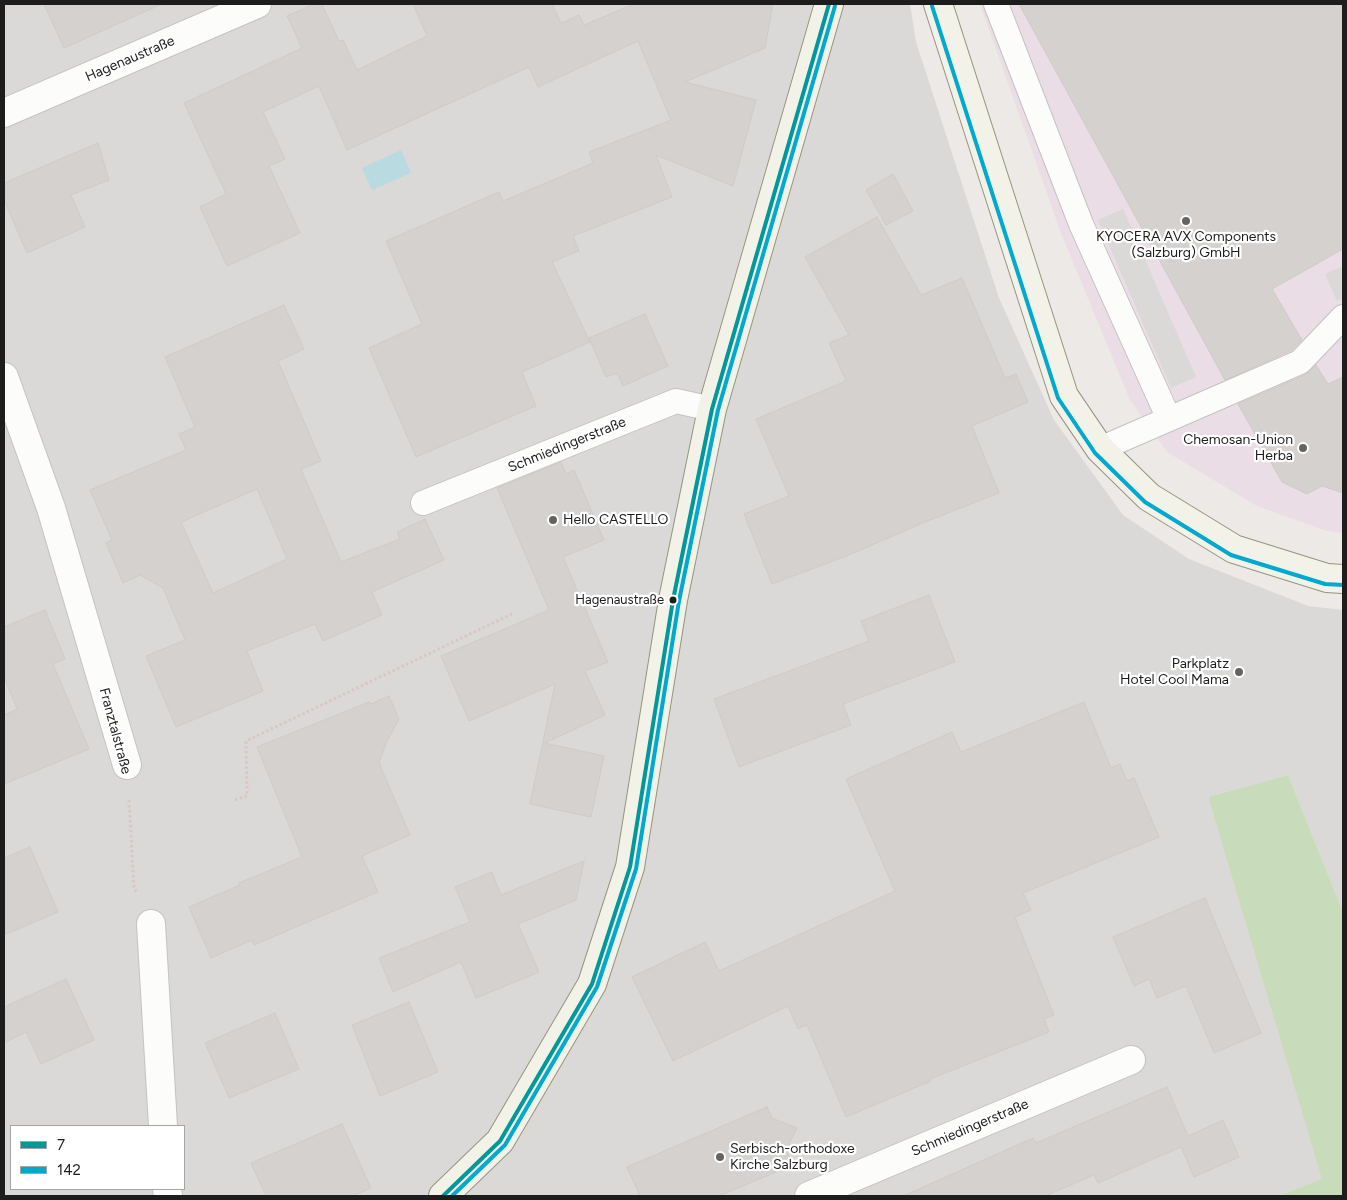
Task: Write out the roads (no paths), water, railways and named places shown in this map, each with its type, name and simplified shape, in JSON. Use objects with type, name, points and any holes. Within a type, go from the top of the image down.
[{"type":"street","name":"Hagenaustraße","points":[[4,114],[257,4]]},
{"type":"street","points":[[443,1196],[500,1141],[592,984],[630,867],[672,610],[712,409],[829,4]]},
{"type":"street","points":[[938,4],[1064,396],[1100,450],[1149,497],[1234,550],[1328,578],[1343,579]]},
{"type":"street","name":"Franztalstraße","points":[[4,377],[51,508],[127,765]]},
{"type":"street","points":[[151,924],[163,1125]]},
{"type":"street","name":"Schmiedingerstraße","points":[[809,1196],[1131,1060]]},
{"type":"lane","points":[[996,4],[1081,224],[1169,419]]},
{"type":"lane","points":[[1100,450],[1300,362],[1343,317]]},
{"type":"lane","name":"Schmiedingerstraße","points":[[423,503],[676,400],[712,409]]},
{"type":"water","points":[[401,150],[411,173],[372,190],[362,168]]},
{"type":"place","name":"KYOCERA AVX Components (Salzburg) GmbH","points":[[1186,221]]},
{"type":"place","name":"Chemosan-Union Herba","points":[[1303,448]]},
{"type":"place","name":"Hello CASTELLO","points":[[553,520]]},
{"type":"place","name":"Hagenaustraße","points":[[673,600]]},
{"type":"place","name":"Parkplatz Hotel Cool Mama","points":[[1239,672]]},
{"type":"place","name":"Serbisch-orthodoxe Kirche Salzburg","points":[[720,1157]]}]
